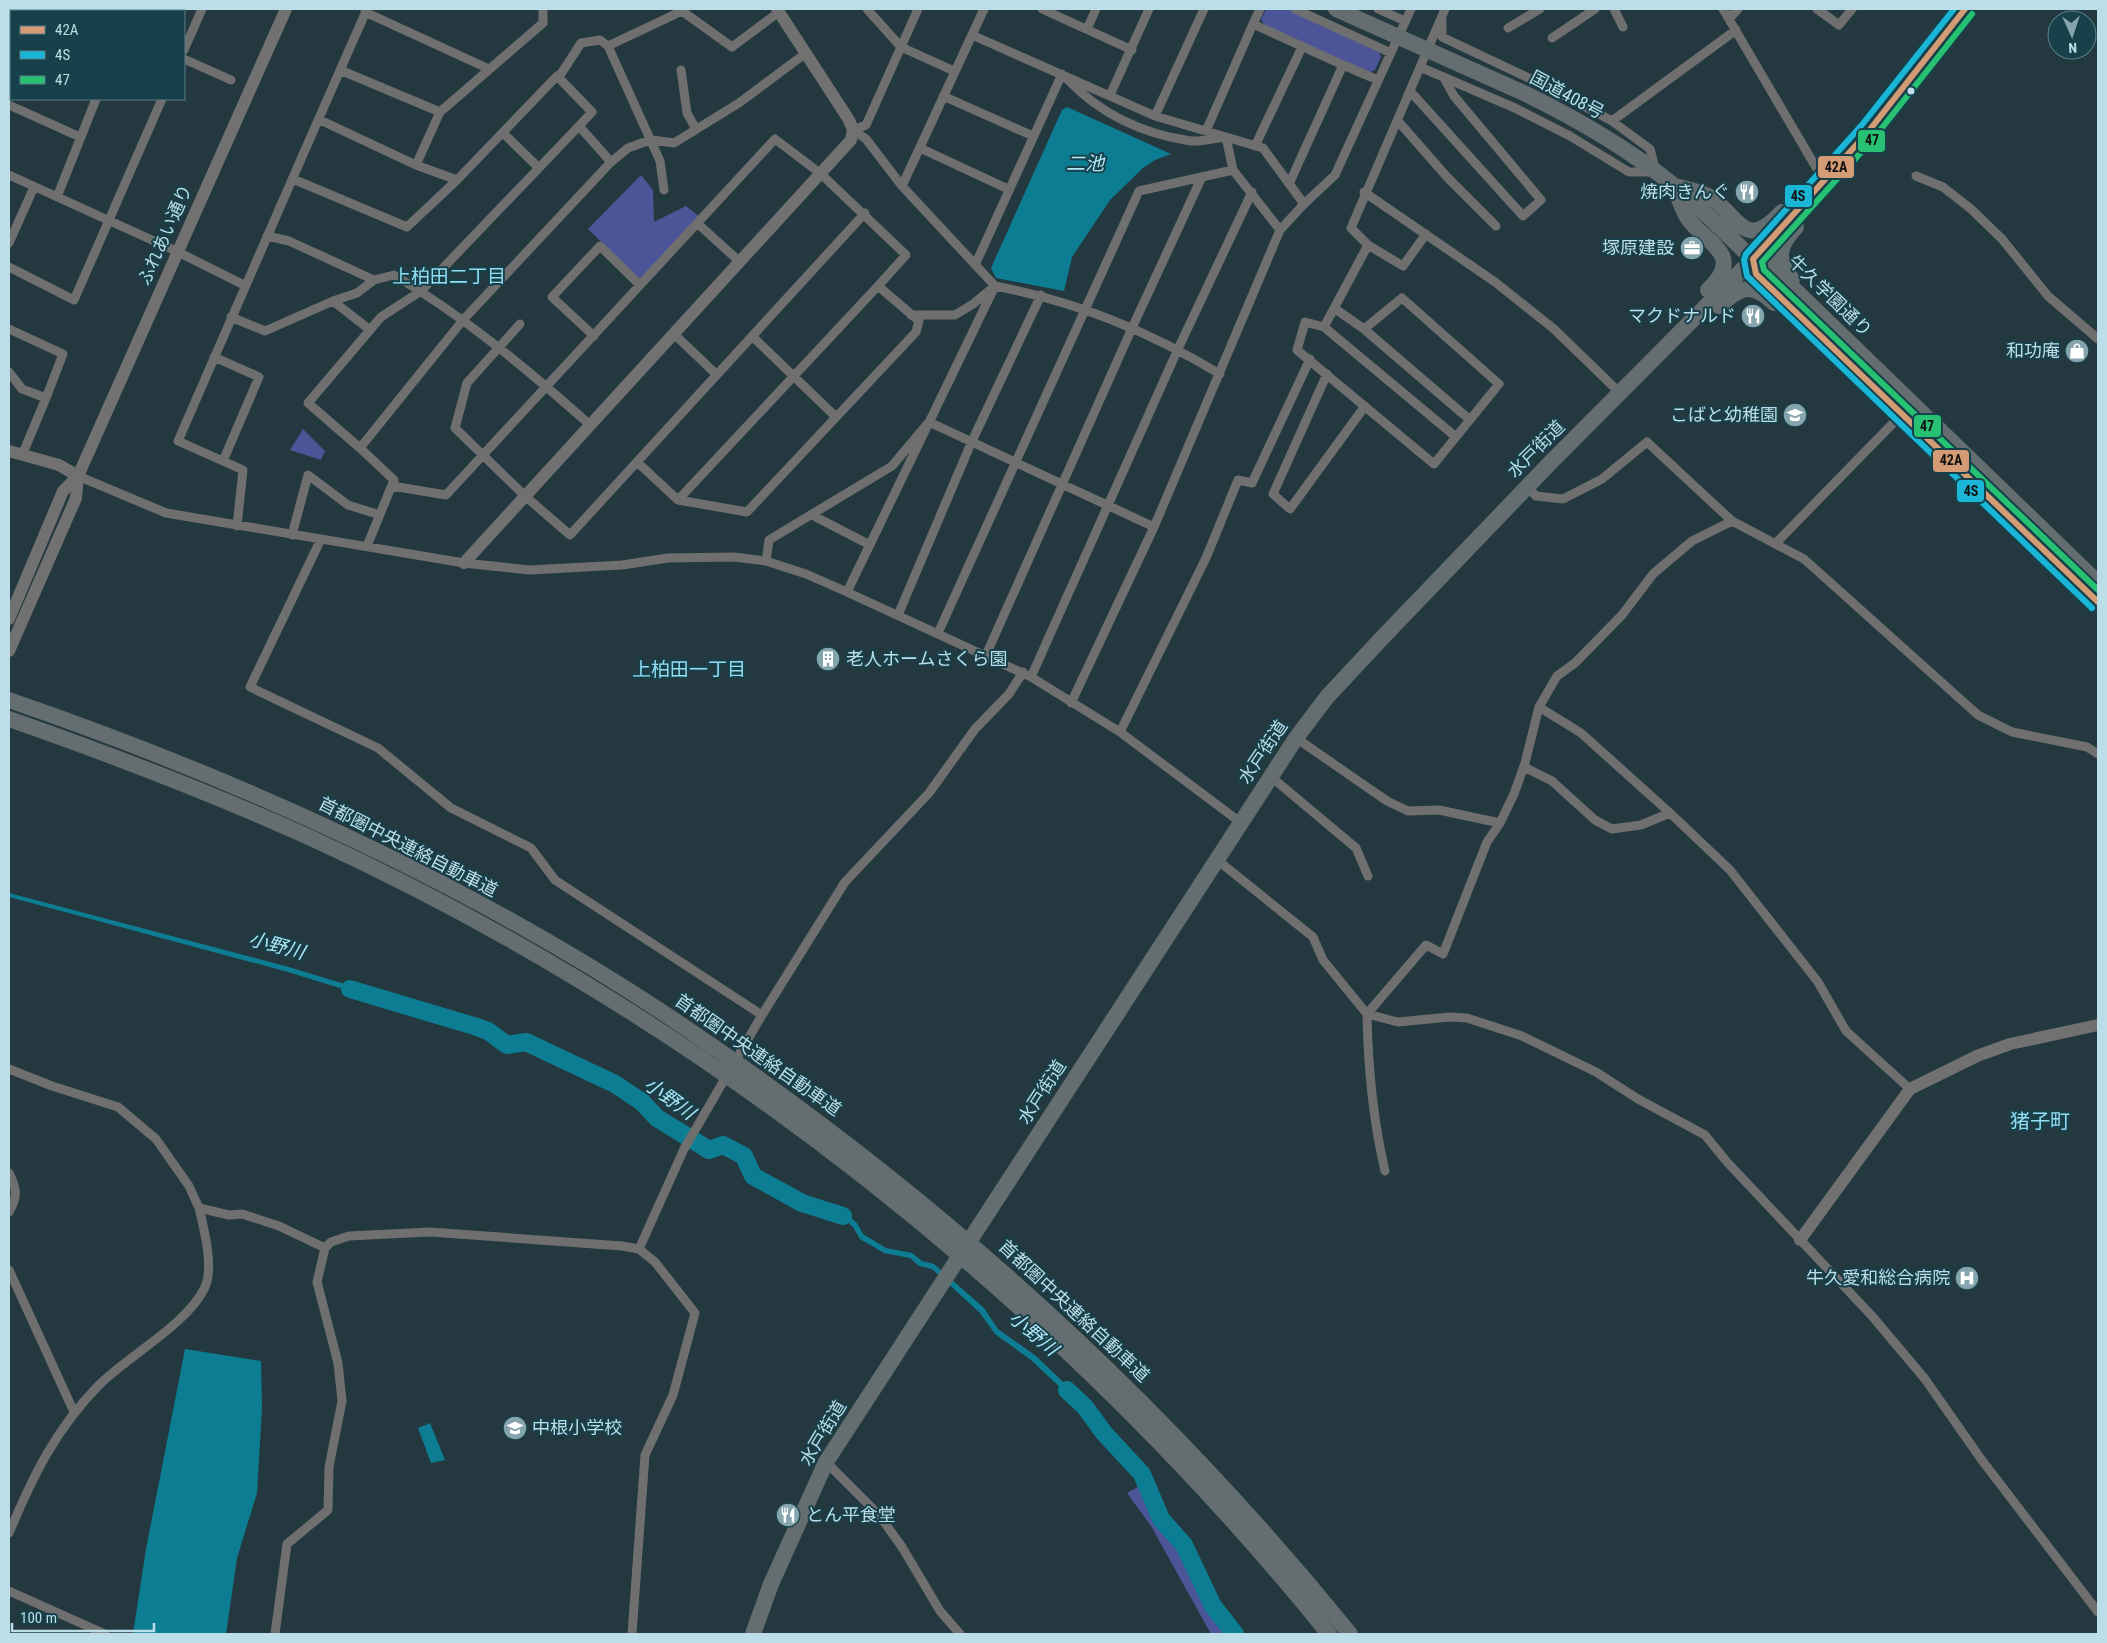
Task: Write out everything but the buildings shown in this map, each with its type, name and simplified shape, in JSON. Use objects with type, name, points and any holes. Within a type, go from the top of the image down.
[{"type":"highway","name":"国道408号","points":[[1336,9],[1557,109],[1612,142],[1673,185],[1753,259]]},
{"type":"highway","name":"水戸街道","points":[[753,1634],[771,1584],[826,1462],[1296,738],[1327,697],[1527,487],[1753,259],[1813,195],[1868,132],[1965,9]]},
{"type":"highway","points":[[1673,185],[1710,197],[1739,226],[1746,230],[1767,227],[1794,200],[1813,195]]},
{"type":"highway","points":[[1673,185],[1689,220],[1717,245],[1723,254],[1721,277],[1702,296],[1692,319]]},
{"type":"highway","points":[[1813,195],[1808,213],[1782,244],[1782,263],[1786,272],[1822,308],[1833,326]]},
{"type":"highway","name":"牛久学園通り","points":[[2098,583],[1907,408],[1818,334],[1756,274],[1753,259],[1767,263],[1833,326],[1907,408],[2098,602]]},
{"type":"highway","points":[[1672,340],[1682,338],[1731,295],[1745,288],[1761,292],[1802,328],[1818,334]]},
{"type":"highway","name":"首都圏中央連絡自動車道","points":[[9,700],[82,725],[210,776],[381,854],[484,907],[608,978],[667,1015],[771,1087],[869,1159],[954,1229],[1047,1310],[1181,1441],[1253,1518],[1350,1634]]},
{"type":"highway","name":"首都圏中央連絡自動車道","points":[[9,719],[194,787],[314,840],[414,889],[539,957],[656,1029],[762,1100],[857,1172],[940,1239],[1060,1344],[1188,1473],[1238,1527],[1329,1634]]},
{"type":"street","points":[[185,48],[202,9]]},
{"type":"street","name":"ふれあい通り","points":[[9,651],[76,498],[78,476],[176,251],[286,9]]},
{"type":"street","points":[[416,165],[440,112],[543,23],[543,9]]},
{"type":"street","points":[[867,9],[902,47],[954,71]]},
{"type":"street","points":[[853,130],[866,124],[918,9]]},
{"type":"street","points":[[902,186],[984,9]]},
{"type":"street","points":[[1042,9],[1132,50]]},
{"type":"street","points":[[1087,29],[1096,9]]},
{"type":"street","points":[[1110,94],[1132,50],[1149,9]]},
{"type":"street","points":[[1155,116],[1204,9]]},
{"type":"street","points":[[1206,131],[1260,9]]},
{"type":"street","points":[[1295,9],[1391,53]]},
{"type":"street","points":[[1378,9],[1406,21]]},
{"type":"street","points":[[1071,704],[1154,527],[1280,230],[1335,175],[1411,9]]},
{"type":"street","points":[[1508,28],[1540,9]]},
{"type":"street","points":[[1552,38],[1594,9]]},
{"type":"street","points":[[1614,9],[1623,27]]},
{"type":"street","points":[[1723,9],[1824,182]]},
{"type":"street","points":[[1729,19],[1738,9]]},
{"type":"street","points":[[1817,9],[1839,25],[1852,9]]},
{"type":"street","points":[[238,526],[243,470],[178,441],[244,286],[320,120],[366,10],[489,69]]},
{"type":"street","points":[[608,46],[682,11],[732,47],[778,10],[853,130],[866,139],[902,186],[996,286],[1041,295],[1087,309],[1178,349],[1220,374]]},
{"type":"street","points":[[1426,234],[1403,266],[1368,245],[1351,228],[1364,192],[1398,121],[1444,12]]},
{"type":"street","points":[[1420,67],[1515,108],[1570,136],[1629,172],[1656,172],[1650,150],[1612,121],[1550,88],[1442,37],[1444,12]]},
{"type":"street","points":[[1253,24],[1378,80]]},
{"type":"street","points":[[1612,121],[1736,30]]},
{"type":"street","points":[[972,35],[1110,94],[1155,116],[1263,148],[1304,204]]},
{"type":"street","points":[[293,179],[407,227],[457,180],[554,77],[559,77],[581,43],[600,40],[608,46],[652,140],[660,161],[664,190]]},
{"type":"street","points":[[1255,146],[1302,47]]},
{"type":"street","points":[[360,448],[463,320],[612,162],[628,148],[652,140],[674,143],[739,103],[806,53]]},
{"type":"street","points":[[185,59],[231,80]]},
{"type":"street","points":[[1289,184],[1343,65]]},
{"type":"street","points":[[340,70],[440,112]]},
{"type":"street","points":[[681,70],[687,113],[696,129]]},
{"type":"street","points":[[976,263],[1008,188],[1062,74]]},
{"type":"street","points":[[1062,74],[1084,97],[1126,124],[1193,141],[1226,137]]},
{"type":"street","points":[[367,546],[394,480],[308,403],[381,317],[421,291],[592,112],[559,77]]},
{"type":"street","points":[[1410,91],[1523,216],[1541,200],[1454,96],[1444,78]]},
{"type":"street","points":[[943,96],[1033,136]]},
{"type":"street","points":[[57,197],[96,100]]},
{"type":"street","points":[[9,266],[74,300],[162,100]]},
{"type":"street","points":[[9,105],[80,137]]},
{"type":"street","points":[[320,120],[416,165],[457,180]]},
{"type":"street","points":[[1398,121],[1447,177],[1496,226]]},
{"type":"street","points":[[579,126],[612,162]]},
{"type":"street","points":[[464,562],[821,174],[851,140],[853,130]]},
{"type":"street","points":[[503,133],[538,167]]},
{"type":"street","points":[[1226,137],[1233,170],[1280,230]]},
{"type":"street","points":[[392,486],[446,495],[548,387],[775,139],[821,174],[865,213],[906,254],[795,377],[678,500]]},
{"type":"street","points":[[920,148],[1008,188]]},
{"type":"street","points":[[938,633],[1087,309],[1139,191],[1201,179],[1233,170]]},
{"type":"street","points":[[9,175],[176,251],[244,286]]},
{"type":"street","points":[[1916,176],[1943,186],[1971,209],[2002,239],[2048,296],[2096,333]]},
{"type":"street","points":[[986,655],[1132,328],[1201,179]]},
{"type":"street","points":[[9,243],[34,186]]},
{"type":"street","points":[[639,1249],[684,1149],[762,1015],[845,882],[929,793],[975,729],[1027,675],[1252,192]]},
{"type":"street","points":[[1364,192],[1495,282],[1554,329],[1620,393]]},
{"type":"street","points":[[520,324],[467,383],[455,428],[525,496],[570,535],[865,213]]},
{"type":"street","points":[[697,223],[740,262]]},
{"type":"street","points":[[267,236],[289,242],[374,280]]},
{"type":"street","points":[[1324,327],[1368,245]]},
{"type":"street","points":[[594,336],[552,297],[600,246],[640,285]]},
{"type":"street","points":[[231,317],[265,331],[333,301],[357,293],[374,280],[394,275],[463,320],[548,387],[589,424]]},
{"type":"street","points":[[637,462],[678,500],[747,512],[916,332],[919,321],[878,286]]},
{"type":"street","points":[[911,315],[955,314],[996,286]]},
{"type":"street","points":[[847,592],[996,286]]},
{"type":"street","points":[[898,615],[972,441],[1041,295]]},
{"type":"street","points":[[1364,329],[1402,298],[1499,384],[1470,420],[1434,464],[1297,350],[1306,322],[1324,327],[1456,437]]},
{"type":"street","points":[[333,301],[370,330]]},
{"type":"street","points":[[1334,308],[1364,329],[1470,420]]},
{"type":"street","points":[[9,329],[63,354],[23,454]]},
{"type":"street","points":[[674,334],[717,375]]},
{"type":"street","points":[[753,337],[836,417]]},
{"type":"street","points":[[214,356],[259,377],[223,461]]},
{"type":"street","points":[[1120,732],[1206,558],[1238,480],[1252,483],[1310,359]]},
{"type":"street","points":[[9,372],[22,389],[46,398]]},
{"type":"street","points":[[1327,374],[1273,494],[1290,509],[1365,406]]},
{"type":"street","points":[[1776,544],[1907,408]]},
{"type":"street","points":[[929,422],[1154,527]]},
{"type":"street","points":[[766,561],[769,540],[892,466],[929,422]]},
{"type":"street","points":[[1527,487],[1536,496],[1563,499],[1602,479],[1647,442],[1732,522],[1804,558],[1978,715],[2012,732],[2087,747],[2098,754]]},
{"type":"street","points":[[9,451],[59,465],[78,476],[166,513],[464,562],[530,570],[622,565],[668,558],[734,557],[766,561],[806,574],[1027,675],[1071,704],[1120,732],[1240,822]]},
{"type":"street","points":[[292,534],[308,475],[348,505],[380,515]]},
{"type":"street","name":"ふれあい通り","points":[[9,619],[63,491],[78,476]]},
{"type":"street","points":[[812,515],[870,545]]},
{"type":"street","points":[[1385,1171],[1379,1144],[1368,1062],[1367,1014],[1426,945],[1443,954],[1487,842],[1500,824],[1514,794],[1524,768],[1539,707],[1557,676],[1574,663],[1622,615],[1653,574],[1692,541],[1732,522]]},
{"type":"street","points":[[321,539],[250,687],[378,748],[451,808],[531,848],[555,880],[762,1015]]},
{"type":"street","points":[[1539,707],[1581,733],[1670,814],[1736,878],[1818,982],[1846,1031],[1910,1089]]},
{"type":"street","points":[[1296,738],[1387,800],[1408,812],[1439,810],[1500,824]]},
{"type":"street","points":[[1524,768],[1552,781],[1595,820],[1612,829],[1641,825],[1670,814]]},
{"type":"street","points":[[1270,776],[1356,848],[1368,876]]},
{"type":"street","points":[[1216,860],[1313,937],[1323,960],[1367,1014],[1398,1022],[1450,1017],[1467,1018],[1522,1036],[1588,1068],[1638,1099],[1705,1134],[1727,1162],[1872,1316],[1925,1379],[1981,1459],[2098,1612]]},
{"type":"street","points":[[1800,1240],[1910,1089],[1977,1056],[2010,1044],[2098,1025]]},
{"type":"street","points":[[9,1069],[52,1086],[118,1107],[156,1138],[190,1186],[199,1208],[206,1238],[207,1272],[206,1285],[196,1302],[183,1316],[101,1384],[74,1412],[51,1443],[32,1478],[9,1533]]},
{"type":"street","points":[[9,1173],[17,1190],[16,1199],[9,1212]]},
{"type":"street","points":[[199,1208],[228,1215],[242,1214],[279,1226],[325,1248]]},
{"type":"street","points":[[274,1634],[287,1544],[328,1510],[329,1467],[342,1401],[338,1363],[317,1282],[325,1248],[331,1242],[350,1236],[392,1236],[430,1232],[489,1235],[639,1249],[655,1262],[695,1313],[673,1395],[645,1455],[632,1634]]},
{"type":"street","points":[[9,1270],[74,1412]]},
{"type":"street","points":[[826,1462],[879,1515],[902,1546],[940,1611],[960,1634]]},
{"type":"street","points":[[9,1591],[105,1634]]},
{"type":"shaded area","points":[[9,9],[63,10],[10,10],[9,32]]},
{"type":"shaded area","points":[[1266,9],[1287,9],[1378,49],[1381,57],[1375,70],[1368,73],[1265,27],[1261,19]]},
{"type":"shaded area","points":[[641,175],[653,190],[654,222],[686,206],[701,218],[646,277],[639,278],[588,229]]},
{"type":"shaded area","points":[[303,429],[325,451],[321,460],[290,450]]},
{"type":"shaded area","points":[[1141,1485],[1158,1524],[1175,1543],[1186,1561],[1196,1587],[1208,1607],[1233,1634],[1211,1634],[1151,1526],[1127,1493]]},
{"type":"water","name":"二池","points":[[1067,107],[1171,154],[1155,160],[1143,168],[1110,200],[1072,257],[1064,291],[996,278],[991,268],[1062,110]]},
{"type":"water","points":[[9,893],[289,967],[374,993],[372,998],[288,972],[9,897]]},
{"type":"water","points":[[823,1206],[846,1214],[857,1223],[863,1234],[886,1248],[912,1253],[922,1261],[934,1264],[984,1308],[998,1329],[1036,1356],[1087,1405],[1083,1409],[1031,1360],[995,1334],[980,1313],[932,1269],[919,1266],[910,1258],[884,1253],[860,1239],[853,1227],[844,1219],[821,1211]]},
{"type":"water","points":[[185,1349],[261,1361],[262,1408],[257,1493],[237,1558],[226,1634],[133,1634],[146,1549]]},
{"type":"water","points":[[430,1423],[445,1460],[431,1463],[418,1428]]},
{"type":"waterway","name":"小野川","points":[[350,989],[474,1026],[488,1031],[507,1045],[526,1042],[615,1084],[642,1102],[657,1118],[709,1150],[723,1145],[744,1156],[753,1176],[802,1203],[843,1216]]},
{"type":"waterway","name":"小野川","points":[[1067,1390],[1085,1407],[1104,1433],[1142,1474],[1161,1519],[1184,1545],[1213,1606],[1235,1634]]},
{"type":"transit line","name":"4S","points":[[1954,9],[1861,126],[1746,254],[1744,260],[1747,276],[2092,608]]},
{"type":"transit line","name":"42A","points":[[1965,9],[1868,132],[1753,259],[1756,274],[2098,602]]},
{"type":"transit line","name":"47","points":[[1972,14],[1874,138],[1762,262],[1764,270],[2098,590]]},
{"type":"place","name":"焼肉きんぐ","points":[[1747,192]]},
{"type":"place","name":"塚原建設","points":[[1692,248]]},
{"type":"place","name":"マクドナルド","points":[[1753,316]]},
{"type":"place","name":"和功庵","points":[[2077,351]]},
{"type":"place","name":"こばと幼稚園","points":[[1795,415]]},
{"type":"place","name":"老人ホームさくら園","points":[[828,659]]},
{"type":"place","name":"牛久愛和総合病院","points":[[1967,1278]]},
{"type":"place","name":"中根小学校","points":[[515,1428]]},
{"type":"place","name":"とん平食堂","points":[[788,1515]]},
{"type":"district","name":"上柏田二丁目","points":[[449,276]]},
{"type":"district","name":"上柏田一丁目","points":[[689,669]]},
{"type":"district","name":"猪子町","points":[[2040,1121]]}]
